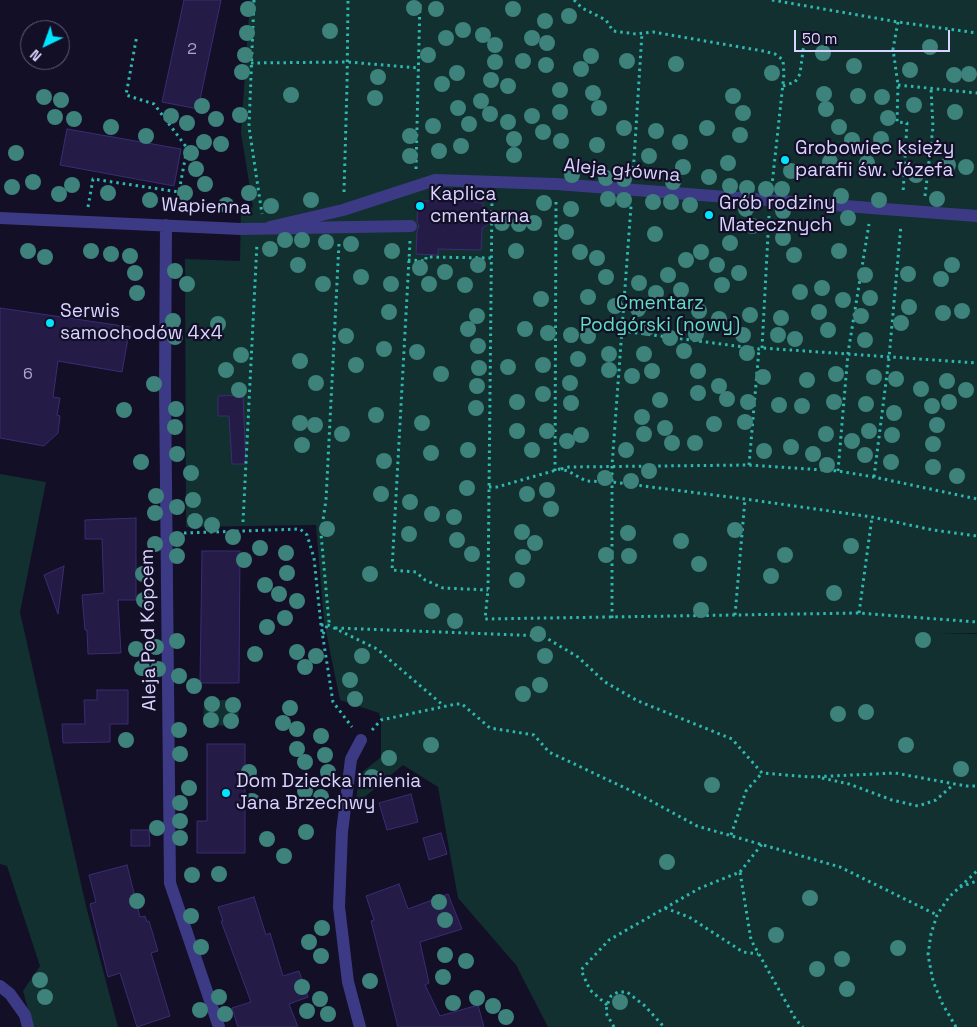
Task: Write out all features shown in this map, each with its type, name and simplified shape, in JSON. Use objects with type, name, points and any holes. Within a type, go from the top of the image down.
[{"type":"street","name":"Aleja główna","points":[[264,227],[343,210],[435,180],[556,184],[770,202],[977,216]]},
{"type":"street","name":"Wapienna","points":[[0,218],[240,229],[264,227],[410,226]]},
{"type":"street","name":"Aleja Pod Kopcem","points":[[166,225],[165,385],[170,883],[219,1027]]},
{"type":"street","points":[[360,1027],[348,982],[339,907],[342,832],[351,759],[361,740]]},
{"type":"street","points":[[0,986],[10,994],[25,1015],[28,1027]]},
{"type":"path","points":[[243,522],[264,227],[249,127],[254,0]]},
{"type":"path","points":[[343,210],[348,0]]},
{"type":"path","points":[[416,186],[420,0]]},
{"type":"path","points":[[574,0],[582,8],[606,20],[611,30],[618,33],[636,34],[653,32],[763,51],[775,54],[783,60],[783,86],[770,202],[750,465]]},
{"type":"path","points":[[772,0],[977,34]]},
{"type":"path","points":[[874,477],[889,358],[908,123],[897,122],[898,85],[894,49],[898,22]]},
{"type":"path","points":[[783,86],[795,82],[800,74],[805,35]]},
{"type":"path","points":[[87,208],[93,179],[179,192],[186,148],[154,104],[126,96],[137,36]]},
{"type":"path","points":[[251,62],[348,62],[419,68]]},
{"type":"path","points":[[898,85],[977,93]]},
{"type":"path","points":[[924,212],[933,127],[931,89]]},
{"type":"path","points":[[493,182],[488,590],[485,619],[859,613],[977,622]]},
{"type":"path","points":[[555,471],[556,184]]},
{"type":"path","points":[[838,471],[848,353],[872,208]]},
{"type":"path","points":[[322,635],[329,622],[321,534],[326,500],[340,226]]},
{"type":"path","points":[[410,226],[392,570],[416,572],[425,580],[443,588],[488,590]]},
{"type":"path","points":[[408,260],[426,261],[426,258],[491,258]]},
{"type":"path","points":[[622,331],[760,348],[848,353],[889,358],[977,362]]},
{"type":"path","points":[[612,618],[612,466],[621,346]]},
{"type":"path","points":[[489,487],[497,487],[569,466],[750,465],[838,471],[977,499]]},
{"type":"path","points":[[560,470],[568,471],[586,481],[612,482],[745,499],[872,517],[933,530],[977,536]]},
{"type":"path","points":[[735,616],[745,499]]},
{"type":"path","points":[[859,613],[872,517]]},
{"type":"path","points":[[184,543],[184,533],[192,532],[300,528],[307,535],[314,558],[320,625],[333,702],[342,714]]},
{"type":"path","points":[[320,625],[328,625],[376,649],[444,706]]},
{"type":"path","points":[[334,628],[544,636],[578,658],[605,682],[638,701],[732,739],[762,773],[818,777],[894,773],[977,786]]},
{"type":"path","points":[[361,740],[381,720],[444,706],[462,704],[490,728],[534,735],[549,752],[642,796],[697,826],[840,867],[937,916]]},
{"type":"path","points":[[731,835],[746,791],[762,773]]},
{"type":"path","points":[[818,777],[849,784],[892,800],[918,806],[936,800],[955,784]]},
{"type":"path","points":[[607,1005],[590,990],[581,970],[609,940],[700,888],[740,872],[762,844]]},
{"type":"path","points":[[956,1027],[942,1002],[933,980],[928,955],[931,934],[937,916],[949,897],[977,871]]},
{"type":"path","points":[[740,872],[751,940],[796,1020],[803,1027]]},
{"type":"path","points":[[958,888],[977,881]]},
{"type":"path","points":[[665,908],[689,918],[743,952],[759,954]]},
{"type":"path","points":[[614,1027],[606,1013],[611,996],[618,992],[627,992],[645,1006],[664,1027]]},
{"type":"green space","name":"Cmentarz Podgórski (nowy)","points":[[250,0],[977,0],[977,633],[936,634],[977,634],[977,1027],[548,1027],[516,965],[458,898],[438,787],[403,765],[355,805],[360,774],[381,757],[381,720],[379,713],[340,700],[324,622],[316,525],[186,527],[185,259],[240,261],[241,207],[253,207],[241,133]]},
{"type":"green space","points":[[0,474],[46,482],[20,612],[86,906],[118,1027],[33,1027],[23,991],[40,966],[7,866],[0,864]]},
{"type":"green space","points":[[204,700],[239,700],[238,726],[203,725]]},
{"type":"building","points":[[184,0],[221,0],[198,109],[162,102]]},
{"type":"building","points":[[67,129],[181,149],[174,186],[60,165]]},
{"type":"building","points":[[418,201],[470,201],[483,203],[482,217],[493,221],[482,228],[481,250],[438,249],[438,255],[416,254],[419,226],[417,221]]},
{"type":"building","points":[[0,308],[130,327],[122,372],[58,361],[53,397],[60,398],[57,415],[60,416],[58,433],[44,446],[0,438]]},
{"type":"building","points":[[243,395],[246,464],[232,464],[229,416],[218,416],[218,396]]},
{"type":"building","points":[[136,518],[136,600],[118,600],[121,653],[88,654],[82,595],[104,593],[102,539],[85,539],[85,520]]},
{"type":"building","points":[[202,551],[240,551],[239,683],[200,683]]},
{"type":"building","points":[[64,566],[58,614],[44,575]]},
{"type":"building","points":[[97,690],[128,690],[128,724],[110,724],[110,742],[63,743],[62,724],[85,724],[84,700],[97,700]]},
{"type":"building","name":"Dom Dziecka imienia Jana Brzechwy","points":[[207,744],[245,744],[245,853],[197,853],[197,821],[207,821]]},
{"type":"building","points":[[411,794],[418,822],[387,830],[379,803]]},
{"type":"building","points":[[131,830],[149,830],[150,846],[131,846]]},
{"type":"building","points":[[441,833],[447,854],[429,860],[423,838]]},
{"type":"building","points":[[127,865],[140,917],[145,916],[147,922],[149,921],[158,951],[151,953],[170,1016],[137,1027],[120,973],[108,977],[90,904],[96,902],[89,875]]},
{"type":"building","points":[[399,884],[408,909],[448,894],[462,929],[420,942],[429,983],[425,985],[440,1016],[478,1005],[484,1027],[398,1027],[371,921],[374,920],[366,896]]},
{"type":"building","points":[[254,897],[266,935],[270,933],[283,976],[299,971],[308,997],[289,1004],[298,1027],[238,1027],[232,1008],[251,1002],[221,921],[223,921],[218,907]]},
{"type":"place","name":"Grobowiec księży parafii św. Józefa","points":[[785,160]]},
{"type":"place","name":"Kaplica cmentarna","points":[[420,206]]},
{"type":"place","name":"Grób rodziny Matecznych","points":[[709,215]]},
{"type":"place","name":"Serwis samochodów 4x4","points":[[50,323]]},
{"type":"place","name":"Dom Dziecka imienia Jana Brzechwy","points":[[226,793]]}]
